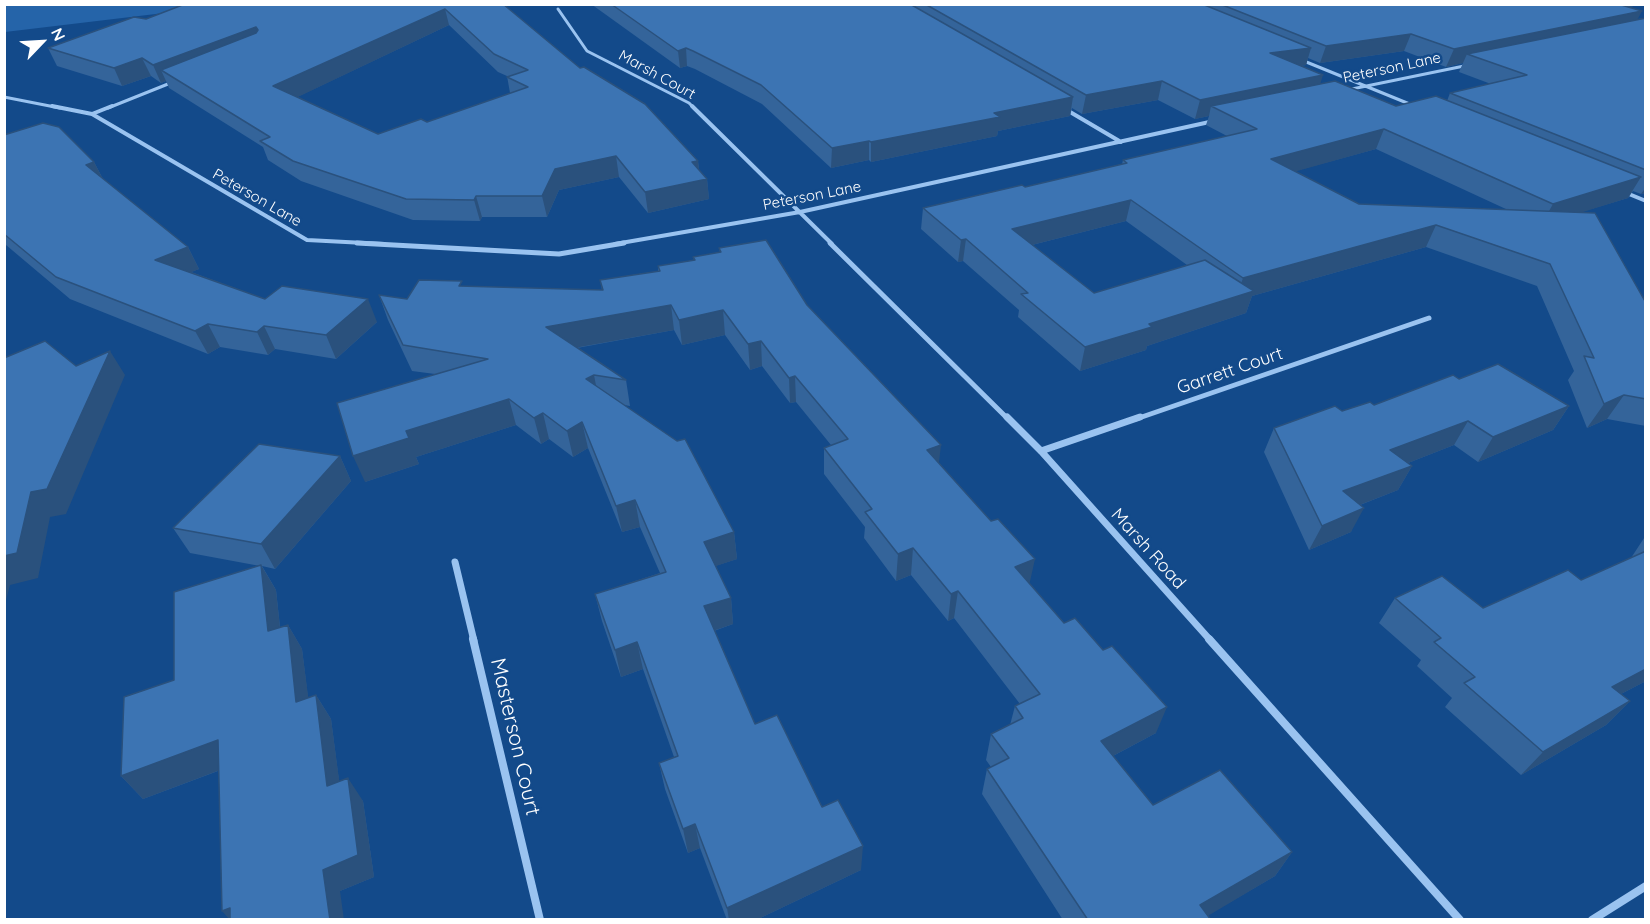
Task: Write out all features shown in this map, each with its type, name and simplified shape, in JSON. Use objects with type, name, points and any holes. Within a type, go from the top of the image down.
[{"type":"street","name":"Marsh Court","points":[[558,9],[587,51],[689,103],[800,212]]},
{"type":"street","points":[[1299,59],[1418,108]]},
{"type":"street","name":"Peterson Lane","points":[[1341,91],[1470,65]]},
{"type":"street","points":[[92,114],[177,80]]},
{"type":"street","name":"Peterson Lane","points":[[4,97],[92,114],[307,240],[559,254],[800,212],[1225,118]]},
{"type":"street","points":[[1060,106],[1121,142]]},
{"type":"street","points":[[1613,188],[1646,201]]},
{"type":"street","name":"Marsh Road","points":[[800,212],[1041,451],[1460,920]]},
{"type":"street","name":"Garrett Court","points":[[1041,451],[1429,318]]},
{"type":"street","name":"Masterson Court","points":[[455,562],[540,920]]},
{"type":"street","points":[[1592,920],[1646,886]]},
{"type":"shaded area","points":[[5,4],[231,5],[5,32]]},
{"type":"building","points":[[185,4],[503,4],[580,68],[584,67],[645,104],[698,161],[692,162],[707,179],[645,192],[616,156],[555,169],[542,196],[476,196],[474,200],[406,199],[293,161],[260,141],[270,137],[161,70],[256,33],[258,30],[256,27],[153,65],[142,58],[114,68],[48,48],[134,17],[146,19]],"holes":[[[445,9],[494,54],[528,70],[507,77],[528,87],[427,122],[421,119],[378,134],[273,86]]]},
{"type":"building","points":[[611,4],[910,4],[1073,97],[994,113],[1000,117],[832,148],[761,85],[686,48],[678,51]]},
{"type":"building","points":[[925,4],[1202,4],[1311,48],[1270,53],[1323,75],[1200,100],[1162,81],[1086,95]]},
{"type":"building","points":[[1220,4],[1618,4],[1642,11],[1454,49],[1411,34],[1326,46]]},
{"type":"building","points":[[1646,18],[1646,170],[1450,93],[1527,75],[1467,54]]},
{"type":"building","points":[[1335,81],[1396,106],[1436,96],[1641,177],[1553,204],[1384,129],[1271,159],[1359,204],[1595,213],[1646,303],[1646,399],[1624,395],[1604,404],[1584,356],[1594,358],[1550,264],[1436,225],[1243,278],[1131,200],[1012,229],[1094,293],[1205,260],[1254,291],[1149,324],[1152,327],[1085,347],[1021,294],[1028,293],[966,239],[961,240],[923,208],[1127,163],[1123,160],[1257,129],[1211,106]]},
{"type":"building","points":[[43,123],[59,127],[94,162],[86,165],[188,247],[155,260],[265,299],[282,286],[368,299],[326,335],[264,326],[257,332],[208,324],[195,331],[56,277],[4,234],[4,135]]},
{"type":"building","points":[[766,240],[807,305],[941,445],[927,450],[991,521],[998,519],[1035,559],[1015,567],[1064,623],[1075,618],[1103,650],[1112,646],[1167,707],[1101,741],[1153,805],[1220,770],[1292,852],[1200,905],[1211,920],[1088,920],[987,769],[1009,758],[991,734],[1023,718],[1015,706],[1040,694],[958,591],[951,594],[913,548],[898,554],[865,512],[872,509],[824,448],[848,439],[795,376],[789,378],[761,341],[748,344],[723,310],[679,320],[671,305],[546,327],[626,380],[594,375],[586,379],[677,441],[685,439],[734,532],[704,542],[731,598],[704,606],[755,724],[777,715],[822,807],[838,800],[863,846],[727,908],[695,824],[683,829],[659,763],[678,756],[637,642],[615,650],[595,594],[666,572],[635,500],[616,506],[582,422],[567,431],[543,413],[534,418],[509,399],[406,431],[409,438],[353,456],[337,403],[488,359],[403,345],[379,295],[407,299],[419,280],[462,281],[459,286],[603,290],[600,280],[660,271],[658,266],[695,260],[693,257],[721,252],[719,248]]},
{"type":"building","points":[[45,341],[76,366],[110,351],[47,489],[31,492],[17,553],[4,556],[4,358]]},
{"type":"building","points":[[1498,364],[1569,406],[1493,437],[1468,421],[1390,450],[1412,466],[1343,491],[1364,508],[1322,526],[1274,428],[1335,406],[1342,411],[1370,402],[1374,405],[1453,375],[1459,379]]},
{"type":"building","points":[[259,444],[340,456],[261,544],[173,528]]},
{"type":"building","points":[[1646,551],[1646,669],[1612,687],[1630,701],[1543,752],[1464,683],[1475,677],[1434,642],[1441,638],[1395,598],[1442,576],[1483,608],[1568,570],[1581,580]]},
{"type":"building","points":[[261,565],[268,631],[288,625],[296,702],[316,695],[327,786],[348,778],[358,855],[323,870],[330,920],[230,920],[230,908],[222,911],[218,740],[121,776],[124,697],[174,680],[174,592]]}]
